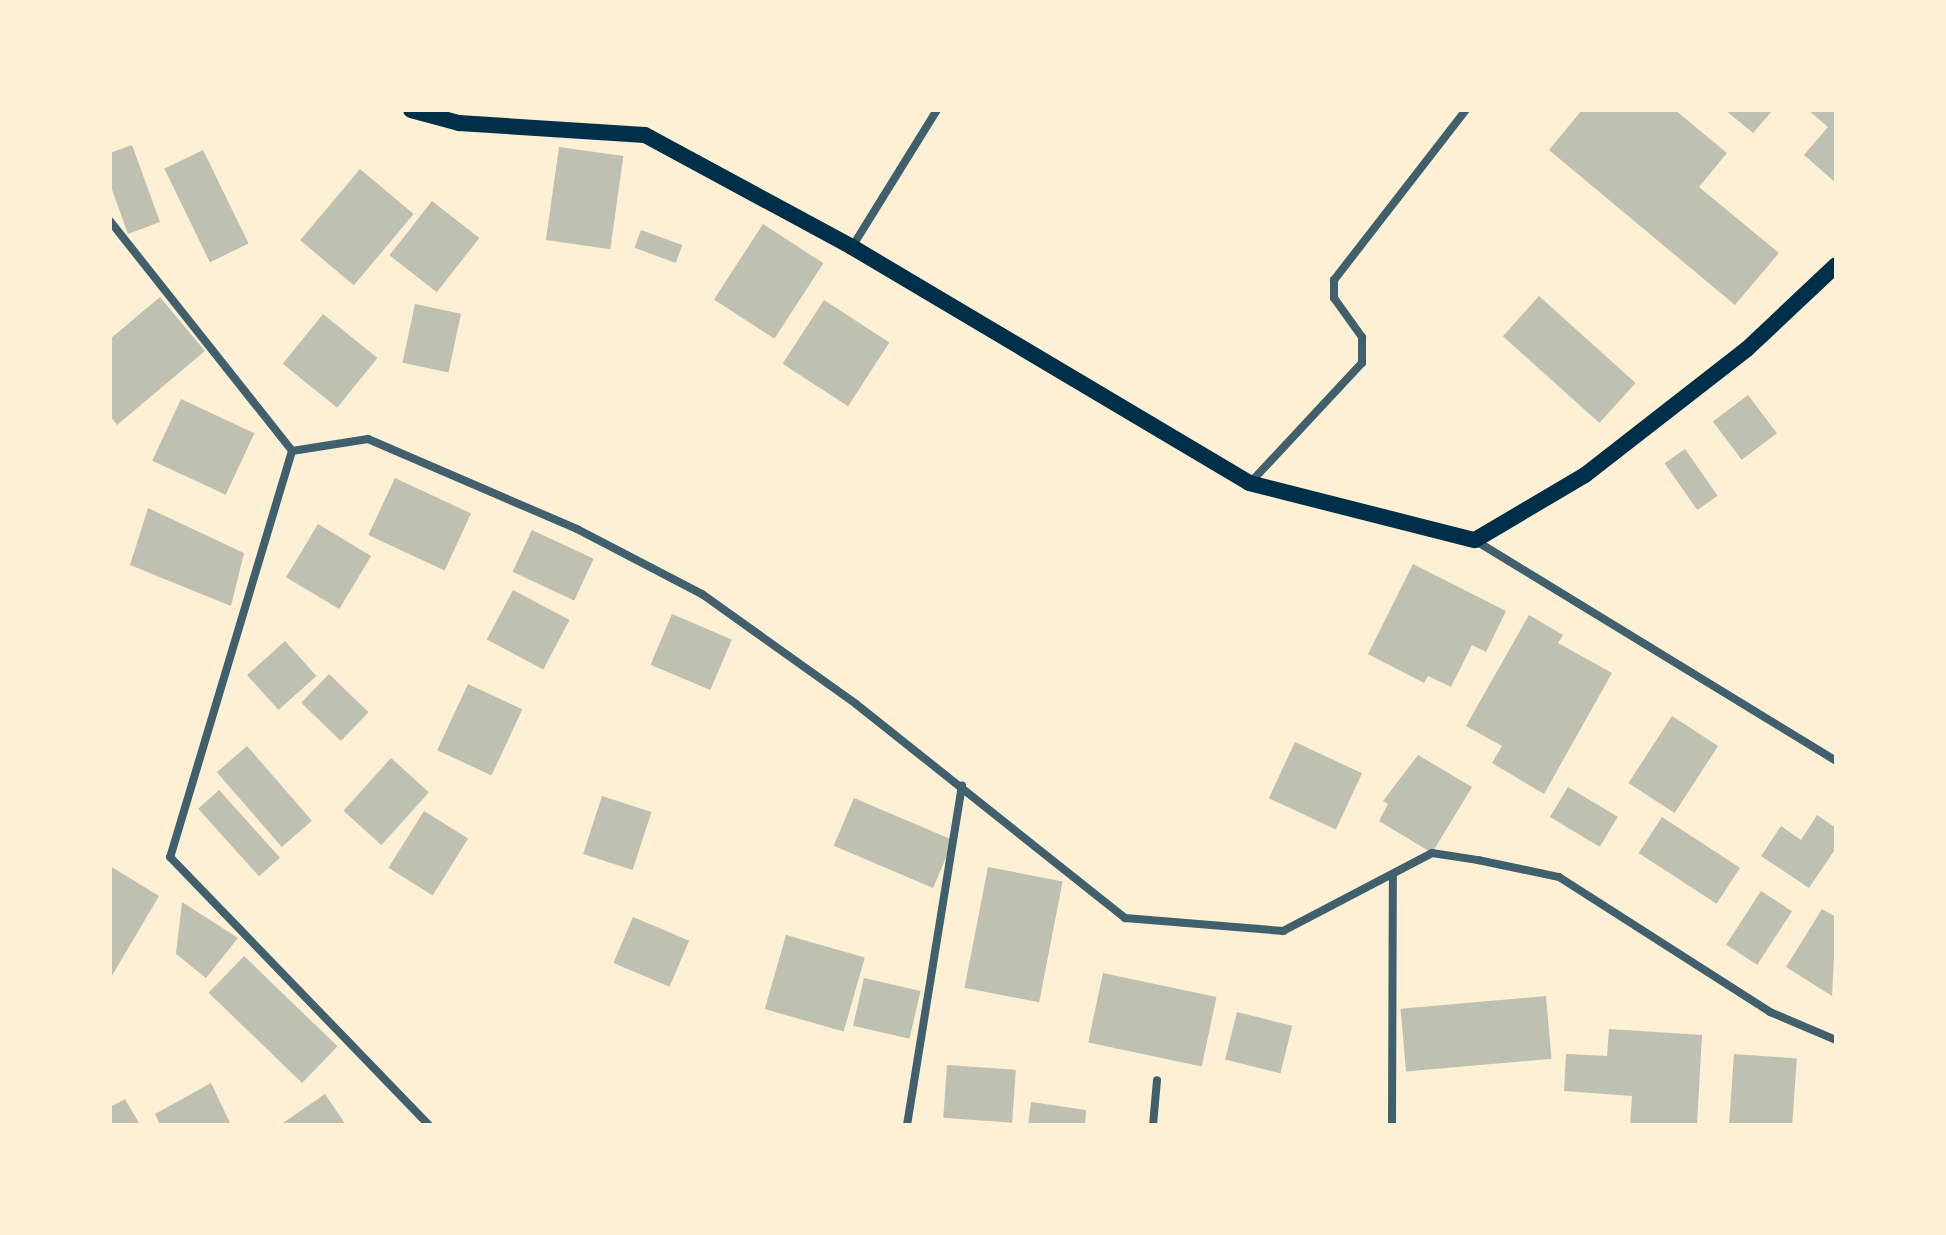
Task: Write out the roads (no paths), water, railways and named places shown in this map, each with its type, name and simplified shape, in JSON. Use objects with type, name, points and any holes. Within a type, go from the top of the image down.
[{"type":"main road","points":[[411,110],[459,123],[645,135],[852,247],[1249,483],[1475,540],[1585,475],[1747,349],[1836,265]]},
{"type":"street","points":[[852,247],[937,110]]},
{"type":"street","points":[[1249,483],[1362,363],[1362,337],[1334,298],[1334,280],[1466,110]]},
{"type":"street","points":[[110,221],[292,451]]},
{"type":"street","points":[[292,451],[368,439],[577,529],[702,594],[962,785],[1125,918],[1283,931],[1393,877],[1432,853],[1559,877],[1770,1012],[1836,1040]]},
{"type":"street","points":[[292,451],[170,857],[429,1125]]},
{"type":"street","points":[[1475,540],[1836,761]]},
{"type":"street","points":[[907,1125],[962,785]]},
{"type":"street","points":[[1392,1125],[1393,877]]},
{"type":"street","points":[[1153,1125],[1157,1080]]}]
